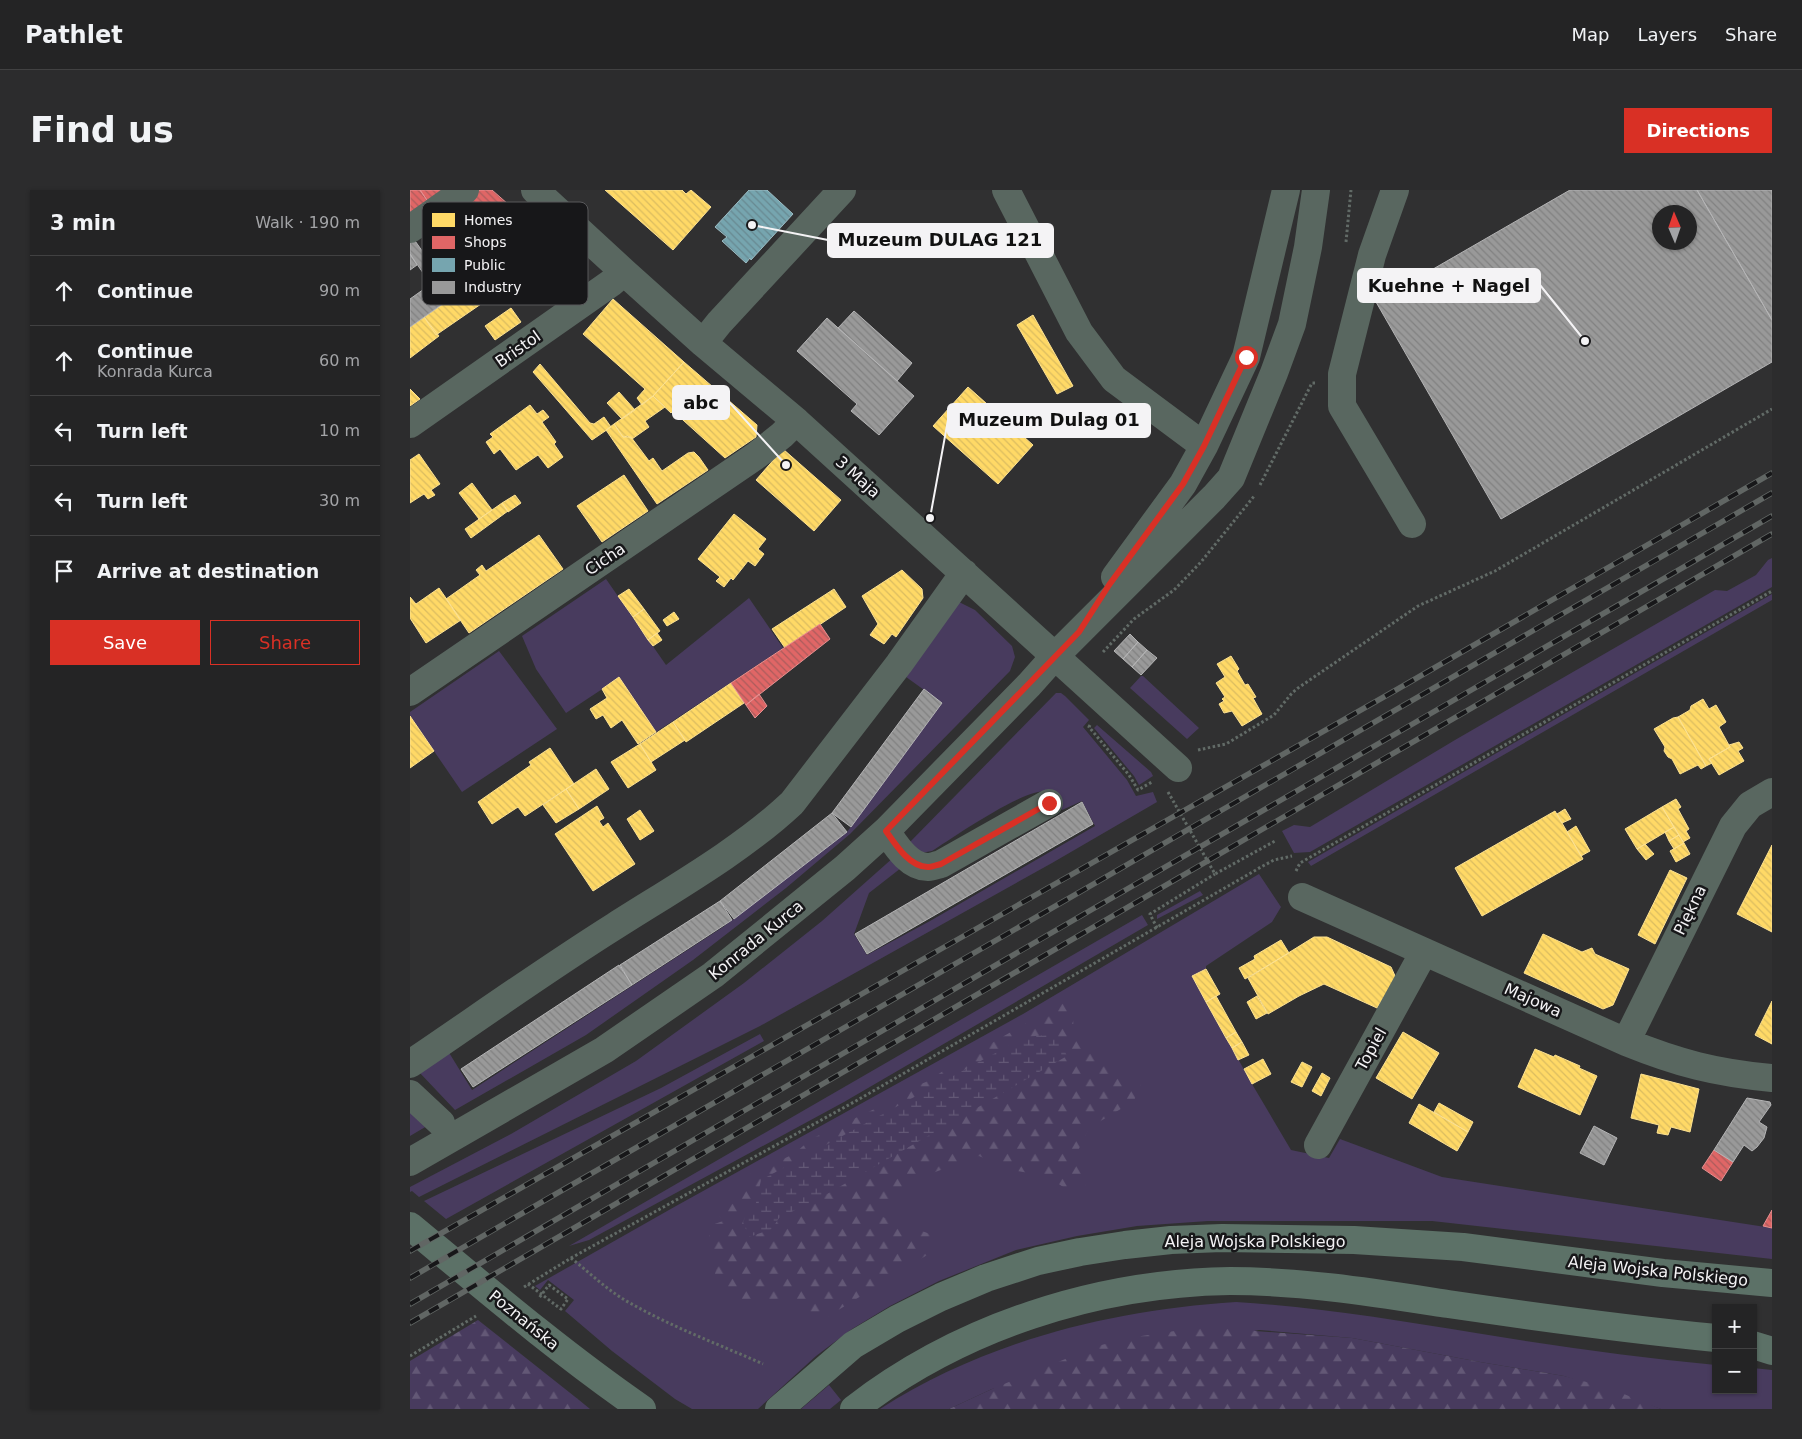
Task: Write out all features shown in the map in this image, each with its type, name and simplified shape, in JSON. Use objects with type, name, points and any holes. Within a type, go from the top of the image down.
[{"type":"main road","name":"Poznańska","points":[[410,1226],[547,1339],[594,1376],[642,1409]]},
{"type":"main road","name":"Aleja Wojska Polskiego","points":[[779,1409],[854,1345],[897,1319],[941,1297],[986,1278],[1038,1261],[1125,1245],[1171,1240],[1222,1238],[1354,1240],[1463,1247],[1663,1273],[1772,1284]]},
{"type":"main road","points":[[854,1409],[900,1376],[1010,1322],[1065,1304],[1107,1294],[1188,1283],[1230,1281],[1327,1287],[1540,1317],[1712,1338]]},
{"type":"main road","points":[[1757,1341],[1772,1342]]},
{"type":"main road","points":[[1757,1346],[1772,1351]]},
{"type":"street","points":[[448,202],[465,190]]},
{"type":"street","name":"3 Maja","points":[[535,190],[548,202]]},
{"type":"street","points":[[703,343],[719,323],[842,190]]},
{"type":"street","points":[[1006,190],[1079,332],[1114,379],[1204,446]]},
{"type":"street","points":[[1079,632],[1109,585],[1183,484],[1204,446],[1246,357],[1286,190]]},
{"type":"street","points":[[1079,632],[1231,478],[1292,324],[1308,247],[1316,190]]},
{"type":"street","points":[[1079,632],[1140,584],[1211,520],[1235,496],[1244,483],[1288,380],[1311,299],[1327,200],[1326,190]]},
{"type":"street","points":[[1395,190],[1372,256],[1342,374],[1342,406],[1412,524]]},
{"type":"street","points":[[410,229],[422,220]]},
{"type":"street","name":"3 Maja","points":[[588,239],[703,343],[796,421],[1179,768]]},
{"type":"street","name":"Bristol","points":[[588,300],[624,272]]},
{"type":"street","name":"Bristol","points":[[410,424],[580,305]]},
{"type":"street","name":"Cicha","points":[[410,692],[757,455],[796,421]]},
{"type":"street","points":[[410,1064],[592,940],[696,874],[771,822],[792,803],[894,672],[964,573]]},
{"type":"street","name":"Konrada Kurca","points":[[410,1162],[604,1050],[713,975],[837,875],[886,831],[1079,632]]},
{"type":"street","name":"Piękna","points":[[1626,1042],[1733,826],[1750,805],[1772,792]]},
{"type":"street","points":[[886,831],[915,864],[928,867],[941,864],[1049,803]]},
{"type":"street","name":"Majowa","points":[[1302,897],[1626,1042],[1664,1057],[1703,1068],[1740,1075],[1772,1078]]},
{"type":"street","name":"Topiel","points":[[1318,1146],[1424,952]]},
{"type":"street","points":[[410,1094],[441,1123]]},
{"type":"path","points":[[1216,874],[1179,768],[1226,744],[1274,715],[1298,688],[1418,606],[1496,571],[1772,409]]},
{"type":"path","points":[[1300,862],[1772,591]]},
{"type":"path","points":[[1093,722],[1089,727],[1129,775],[1138,790],[1147,785]]},
{"type":"path","points":[[1157,928],[1150,914],[1275,840]]},
{"type":"path","points":[[520,1289],[571,1258],[854,1102],[1261,867],[1274,860],[1292,856]]},
{"type":"path","points":[[571,1258],[628,1302],[676,1326],[763,1364]]},
{"type":"path","points":[[528,1284],[561,1309],[568,1299],[549,1285],[537,1301]]},
{"type":"path","points":[[410,1356],[478,1315]]},
{"type":"green space","points":[[1772,558],[1772,587],[1310,852],[1294,853],[1282,831],[1294,825],[1310,827],[1455,740],[1715,590],[1727,591],[1756,575],[1768,560]]},
{"type":"green space","points":[[606,579],[666,665],[749,598],[783,648],[656,732],[619,678],[566,713],[536,669],[522,636]]},
{"type":"green space","points":[[1772,594],[1772,600],[1311,866],[1308,862]]},
{"type":"green space","points":[[957,601],[975,610],[1012,646],[1015,657],[1010,671],[850,834],[786,888],[693,960],[586,1035],[455,1110],[419,1072],[448,1051],[472,1090],[723,927],[847,832],[942,703],[902,674]]},
{"type":"green space","points":[[499,651],[557,729],[462,792],[410,716],[410,712]]},
{"type":"green space","points":[[1141,676],[1199,728],[1187,739],[1130,688]]},
{"type":"green space","points":[[1056,693],[1061,693],[1065,696],[1089,720],[1083,727],[1127,780],[1136,796],[1153,792],[1157,802],[1052,863],[760,1026],[419,1197],[412,1191],[410,1192],[410,1187],[511,1134],[636,1061],[744,983],[822,921],[894,857],[901,868],[869,893],[854,934],[867,955],[1095,826],[1082,801],[1062,810],[1053,795],[1048,792],[1039,792],[1008,804],[932,851],[921,853],[910,842]]},
{"type":"green space","points":[[1097,725],[1151,772],[1153,776],[1139,785],[1134,776],[1094,728]]},
{"type":"green space","points":[[1259,874],[1281,907],[1272,922],[1206,966],[1206,969],[1192,976],[1291,1150],[1329,1158],[1340,1139],[1442,1177],[1772,1228],[1772,1259],[1432,1221],[1208,1221],[1137,1226],[1077,1236],[1016,1250],[939,1281],[890,1306],[852,1329],[816,1356],[758,1409],[692,1409],[675,1399],[612,1351],[565,1311],[574,1300],[548,1280],[540,1290],[535,1286],[1023,1014]]},
{"type":"green space","points":[[1200,891],[1203,895],[1157,919],[1157,915]]},
{"type":"green space","points":[[1142,915],[1148,925],[844,1102],[589,1240],[569,1246]]},
{"type":"green space","points":[[1072,1002],[1074,1034],[1094,1047],[1099,1063],[1120,1075],[1134,1076],[1141,1084],[1134,1101],[1089,1128],[1076,1155],[1086,1185],[1068,1190],[1046,1176],[1011,1170],[979,1156],[927,1175],[886,1201],[883,1217],[933,1235],[932,1252],[819,1322],[804,1319],[810,1304],[787,1298],[752,1301],[732,1298],[713,1281],[719,1258],[703,1243],[709,1237],[709,1226],[723,1221],[712,1206],[737,1191],[737,1180],[794,1154],[811,1139],[883,1105],[902,1091],[926,1082],[1032,1020],[1051,1004]]},
{"type":"green space","points":[[760,1034],[764,1041],[446,1219],[424,1201],[661,1088]]},
{"type":"green space","points":[[1049,1035],[1058,1039],[1067,1056],[820,1198],[779,1218],[772,1229],[749,1237],[743,1222],[746,1215],[754,1212],[761,1180],[1021,1039]]},
{"type":"green space","points":[[410,1109],[427,1126],[410,1136]]},
{"type":"green space","points":[[1236,1302],[1296,1307],[1356,1314],[1565,1347],[1712,1365],[1712,1394],[1757,1394],[1757,1368],[1772,1370],[1772,1409],[1661,1409],[1564,1376],[1352,1338],[1259,1330],[992,1389],[949,1409],[880,1409],[921,1385],[1006,1347],[1096,1321],[1189,1306]]},
{"type":"green space","points":[[478,1320],[590,1409],[410,1409],[410,1361]]},
{"type":"green space","points":[[1201,1327],[1352,1338],[1564,1376],[1609,1388],[1661,1409],[949,1409],[992,1389],[1097,1346],[1135,1337]]},
{"type":"green space","points":[[829,1385],[841,1400],[830,1409],[801,1409]]},
{"type":"building: Homes","points":[[605,190],[682,190],[686,194],[691,190],[711,207],[673,250]]},
{"type":"building: Homes","points":[[613,299],[684,362],[653,396],[642,405],[637,398],[645,389],[583,334]]},
{"type":"building: Homes","points":[[442,305],[480,305],[436,335],[424,317]]},
{"type":"building: Homes","points":[[511,308],[521,322],[495,340],[485,326]]},
{"type":"building: Homes","points":[[1033,315],[1073,386],[1057,394],[1017,325]]},
{"type":"building: Homes","points":[[424,317],[439,336],[410,358],[410,327]]},
{"type":"building: Homes","points":[[684,362],[757,425],[756,437],[725,458],[673,411],[671,413],[653,396]]},
{"type":"building: Homes","points":[[540,364],[590,423],[594,424],[604,417],[611,427],[592,440],[533,372]]},
{"type":"building: Homes","points":[[968,387],[1033,445],[998,484],[933,426]]},
{"type":"building: Homes","points":[[410,389],[420,399],[410,406]]},
{"type":"building: Homes","points":[[619,392],[635,410],[622,419],[607,403]]},
{"type":"building: Homes","points":[[653,396],[665,407],[645,421],[649,427],[632,439],[628,436],[623,437],[614,424]]},
{"type":"building: Homes","points":[[530,405],[537,414],[543,410],[549,417],[542,422],[556,442],[554,444],[563,457],[548,468],[538,455],[516,470],[500,449],[494,454],[486,442],[493,437],[490,434]]},
{"type":"building: Homes","points":[[614,424],[623,437],[631,437],[649,461],[653,458],[662,471],[688,453],[694,452],[708,470],[657,504],[606,430]]},
{"type":"building: Homes","points":[[783,449],[841,500],[814,531],[756,480]]},
{"type":"building: Homes","points":[[419,454],[440,484],[431,490],[435,495],[428,499],[424,494],[410,503],[410,460]]},
{"type":"building: Homes","points":[[624,475],[648,511],[602,542],[577,506]]},
{"type":"building: Homes","points":[[472,483],[492,510],[479,519],[459,493]]},
{"type":"building: Homes","points":[[515,495],[521,503],[508,512],[502,503]]},
{"type":"building: Homes","points":[[502,503],[508,511],[471,538],[465,529]]},
{"type":"building: Homes","points":[[734,514],[766,539],[758,549],[764,554],[755,566],[748,561],[733,580],[731,578],[724,587],[716,581],[720,577],[698,559]]},
{"type":"building: Homes","points":[[539,535],[563,569],[469,633],[446,599],[480,575],[476,570],[482,565],[486,571]]},
{"type":"building: Homes","points":[[902,570],[922,589],[923,598],[896,637],[892,634],[884,644],[870,635],[878,624],[862,596]]},
{"type":"building: Homes","points":[[439,588],[461,620],[426,643],[410,618],[410,597],[416,604]]},
{"type":"building: Homes","points":[[629,589],[644,609],[633,617],[618,596]]},
{"type":"building: Homes","points":[[834,589],[846,607],[785,648],[772,629]]},
{"type":"building: Homes","points":[[644,609],[660,631],[648,640],[633,617]]},
{"type":"building: Homes","points":[[674,612],[679,619],[667,626],[663,620]]},
{"type":"building: Homes","points":[[657,633],[662,640],[653,646],[648,640]]},
{"type":"building: Homes","points":[[1231,656],[1239,669],[1237,671],[1245,685],[1248,684],[1256,697],[1253,698],[1262,714],[1242,726],[1232,711],[1224,713],[1219,704],[1224,701],[1222,699],[1225,697],[1216,683],[1225,677],[1217,664]]},
{"type":"building: Homes","points":[[619,677],[656,732],[638,744],[622,720],[611,728],[603,715],[596,719],[590,709],[607,698],[602,689]]},
{"type":"building: Homes","points":[[731,683],[744,703],[686,742],[673,722]]},
{"type":"building: Homes","points":[[1703,699],[1709,709],[1716,705],[1726,722],[1719,727],[1730,747],[1709,759],[1712,763],[1706,766],[1678,717]]},
{"type":"building: Homes","points":[[410,716],[434,751],[410,768]]},
{"type":"building: Homes","points":[[1678,717],[1706,766],[1701,769],[1698,765],[1680,774],[1672,759],[1664,751],[1665,747],[1654,729]]},
{"type":"building: Homes","points":[[673,722],[685,740],[651,762],[640,744]]},
{"type":"building: Homes","points":[[1739,742],[1743,748],[1738,751],[1744,761],[1719,775],[1709,759],[1730,747],[1729,745]]},
{"type":"building: Homes","points":[[640,744],[656,770],[628,788],[611,762]]},
{"type":"building: Homes","points":[[550,748],[574,784],[525,816],[518,807],[492,824],[478,802],[531,765],[529,762]]},
{"type":"building: Homes","points":[[596,769],[609,789],[579,809],[566,789]]},
{"type":"building: Homes","points":[[566,789],[579,809],[556,823],[543,805]]},
{"type":"building: Homes","points":[[1676,799],[1681,807],[1678,809],[1689,829],[1686,831],[1690,838],[1683,842],[1662,807]]},
{"type":"building: Homes","points":[[597,806],[604,818],[599,821],[603,827],[608,823],[635,864],[593,891],[555,834]]},
{"type":"building: Homes","points":[[1662,807],[1674,827],[1637,849],[1625,829]]},
{"type":"building: Homes","points":[[1565,809],[1571,819],[1562,823],[1557,814]]},
{"type":"building: Homes","points":[[640,810],[654,831],[640,840],[627,819]]},
{"type":"building: Homes","points":[[1555,811],[1583,859],[1482,916],[1455,868]]},
{"type":"building: Homes","points":[[1576,826],[1590,851],[1581,856],[1567,832]]},
{"type":"building: Homes","points":[[1674,827],[1679,835],[1669,841],[1665,832]]},
{"type":"building: Homes","points":[[1679,835],[1684,843],[1674,849],[1669,841]]},
{"type":"building: Homes","points":[[1684,843],[1690,854],[1676,862],[1670,851]]},
{"type":"building: Homes","points":[[1645,844],[1654,854],[1646,860],[1637,849]]},
{"type":"building: Homes","points":[[1772,845],[1772,932],[1737,914]]},
{"type":"building: Homes","points":[[1670,870],[1687,878],[1655,944],[1638,935]]},
{"type":"building: Homes","points":[[1543,934],[1582,952],[1592,948],[1595,954],[1629,969],[1613,1005],[1603,1009],[1524,973]]},
{"type":"building: Homes","points":[[1314,937],[1327,937],[1391,967],[1396,978],[1377,1008],[1324,984],[1268,1014],[1248,978]]},
{"type":"building: Homes","points":[[1281,940],[1289,953],[1245,979],[1239,968],[1255,959],[1254,956]]},
{"type":"building: Homes","points":[[1206,969],[1220,994],[1206,1002],[1192,976]]},
{"type":"building: Homes","points":[[1216,996],[1236,1032],[1226,1038],[1206,1002]]},
{"type":"building: Homes","points":[[1257,996],[1267,1013],[1256,1019],[1247,1002]]},
{"type":"building: Homes","points":[[1772,1001],[1772,1044],[1755,1035]]},
{"type":"building: Homes","points":[[1236,1032],[1242,1042],[1232,1048],[1226,1038]]},
{"type":"building: Homes","points":[[1403,1032],[1439,1053],[1412,1099],[1376,1078]]},
{"type":"building: Homes","points":[[1242,1042],[1249,1055],[1238,1060],[1232,1048]]},
{"type":"building: Homes","points":[[1535,1049],[1554,1057],[1555,1055],[1597,1076],[1580,1115],[1518,1087]]},
{"type":"building: Homes","points":[[1263,1059],[1271,1074],[1252,1084],[1244,1069]]},
{"type":"building: Homes","points":[[1302,1062],[1312,1067],[1302,1087],[1291,1082]]},
{"type":"building: Homes","points":[[1322,1073],[1330,1078],[1321,1096],[1312,1091]]},
{"type":"building: Homes","points":[[1641,1074],[1699,1089],[1690,1132],[1671,1127],[1668,1135],[1657,1133],[1659,1125],[1631,1118]]},
{"type":"building: Homes","points":[[1439,1103],[1473,1122],[1468,1132],[1434,1112]]},
{"type":"building: Homes","points":[[1419,1104],[1468,1132],[1457,1151],[1409,1123]]},
{"type":"building: Shops","points":[[410,190],[420,190],[428,202],[422,202],[422,208],[410,217]]},
{"type":"building: Shops","points":[[420,190],[447,190],[430,202],[428,202]]},
{"type":"building: Shops","points":[[480,190],[492,190],[506,202],[463,202]]},
{"type":"building: Shops","points":[[820,624],[830,639],[746,705],[731,683]]},
{"type":"building: Shops","points":[[759,694],[767,706],[755,718],[746,705]]},
{"type":"building: Shops","points":[[1714,1150],[1733,1162],[1721,1181],[1702,1168]]},
{"type":"building: Shops","points":[[1772,1210],[1772,1228],[1763,1226]]},
{"type":"building: Public","points":[[749,190],[767,190],[793,214],[751,260],[750,258],[746,263],[722,241],[727,237],[715,227]]},
{"type":"building: Industry","points":[[1570,190],[1697,190],[1772,320],[1772,362],[1501,519],[1376,302]]},
{"type":"building: Industry","points":[[1697,190],[1772,190],[1772,320]]},
{"type":"building: Industry","points":[[413,238],[422,251],[422,271],[410,254],[410,240]]},
{"type":"building: Industry","points":[[410,254],[417,265],[410,270]]},
{"type":"building: Industry","points":[[422,290],[422,305],[441,305],[410,327],[410,299]]},
{"type":"building: Industry","points":[[854,311],[912,363],[897,381],[838,328]]},
{"type":"building: Industry","points":[[827,318],[914,396],[879,435],[851,411],[857,404],[797,351]]},
{"type":"building: Industry","points":[[1130,634],[1138,642],[1123,659],[1114,651]]},
{"type":"building: Industry","points":[[1138,642],[1147,650],[1132,667],[1123,659]]},
{"type":"building: Industry","points":[[1147,650],[1157,658],[1141,675],[1132,667]]},
{"type":"building: Industry","points":[[924,689],[942,703],[851,827],[832,813]]},
{"type":"building: Industry","points":[[1082,802],[1093,824],[867,954],[855,934]]},
{"type":"building: Industry","points":[[832,813],[847,832],[734,919],[720,901]]},
{"type":"building: Industry","points":[[720,901],[732,920],[632,985],[620,965]]},
{"type":"building: Industry","points":[[619,965],[632,985],[473,1087],[461,1069]]},
{"type":"building: Industry","points":[[1747,1098],[1770,1102],[1771,1105],[1759,1122],[1767,1127],[1764,1138],[1757,1147],[1752,1151],[1744,1145],[1733,1162],[1714,1150]]},
{"type":"building: Industry","points":[[1594,1126],[1617,1138],[1604,1165],[1580,1153]]},
{"type":"railway","points":[[410,1251],[1396,690],[1772,473]]},
{"type":"railway","points":[[410,1278],[1772,493]]},
{"type":"railway","points":[[410,1304],[1772,516]]},
{"type":"railway","points":[[410,1323],[1772,534]]},
{"type":"place","name":"Muzeum DULAG 121","points":[[752,225]]},
{"type":"place","name":"Kuehne + Nagel","points":[[1585,341]]},
{"type":"place","name":"abc","points":[[786,465]]},
{"type":"place","name":"Muzeum Dulag 01","points":[[930,518]]},
{"type":"route","points":[[1049,803],[941,864],[928,867],[915,864],[897,846],[886,831],[1079,632],[1109,585],[1183,484],[1204,446],[1246,357]]}]
